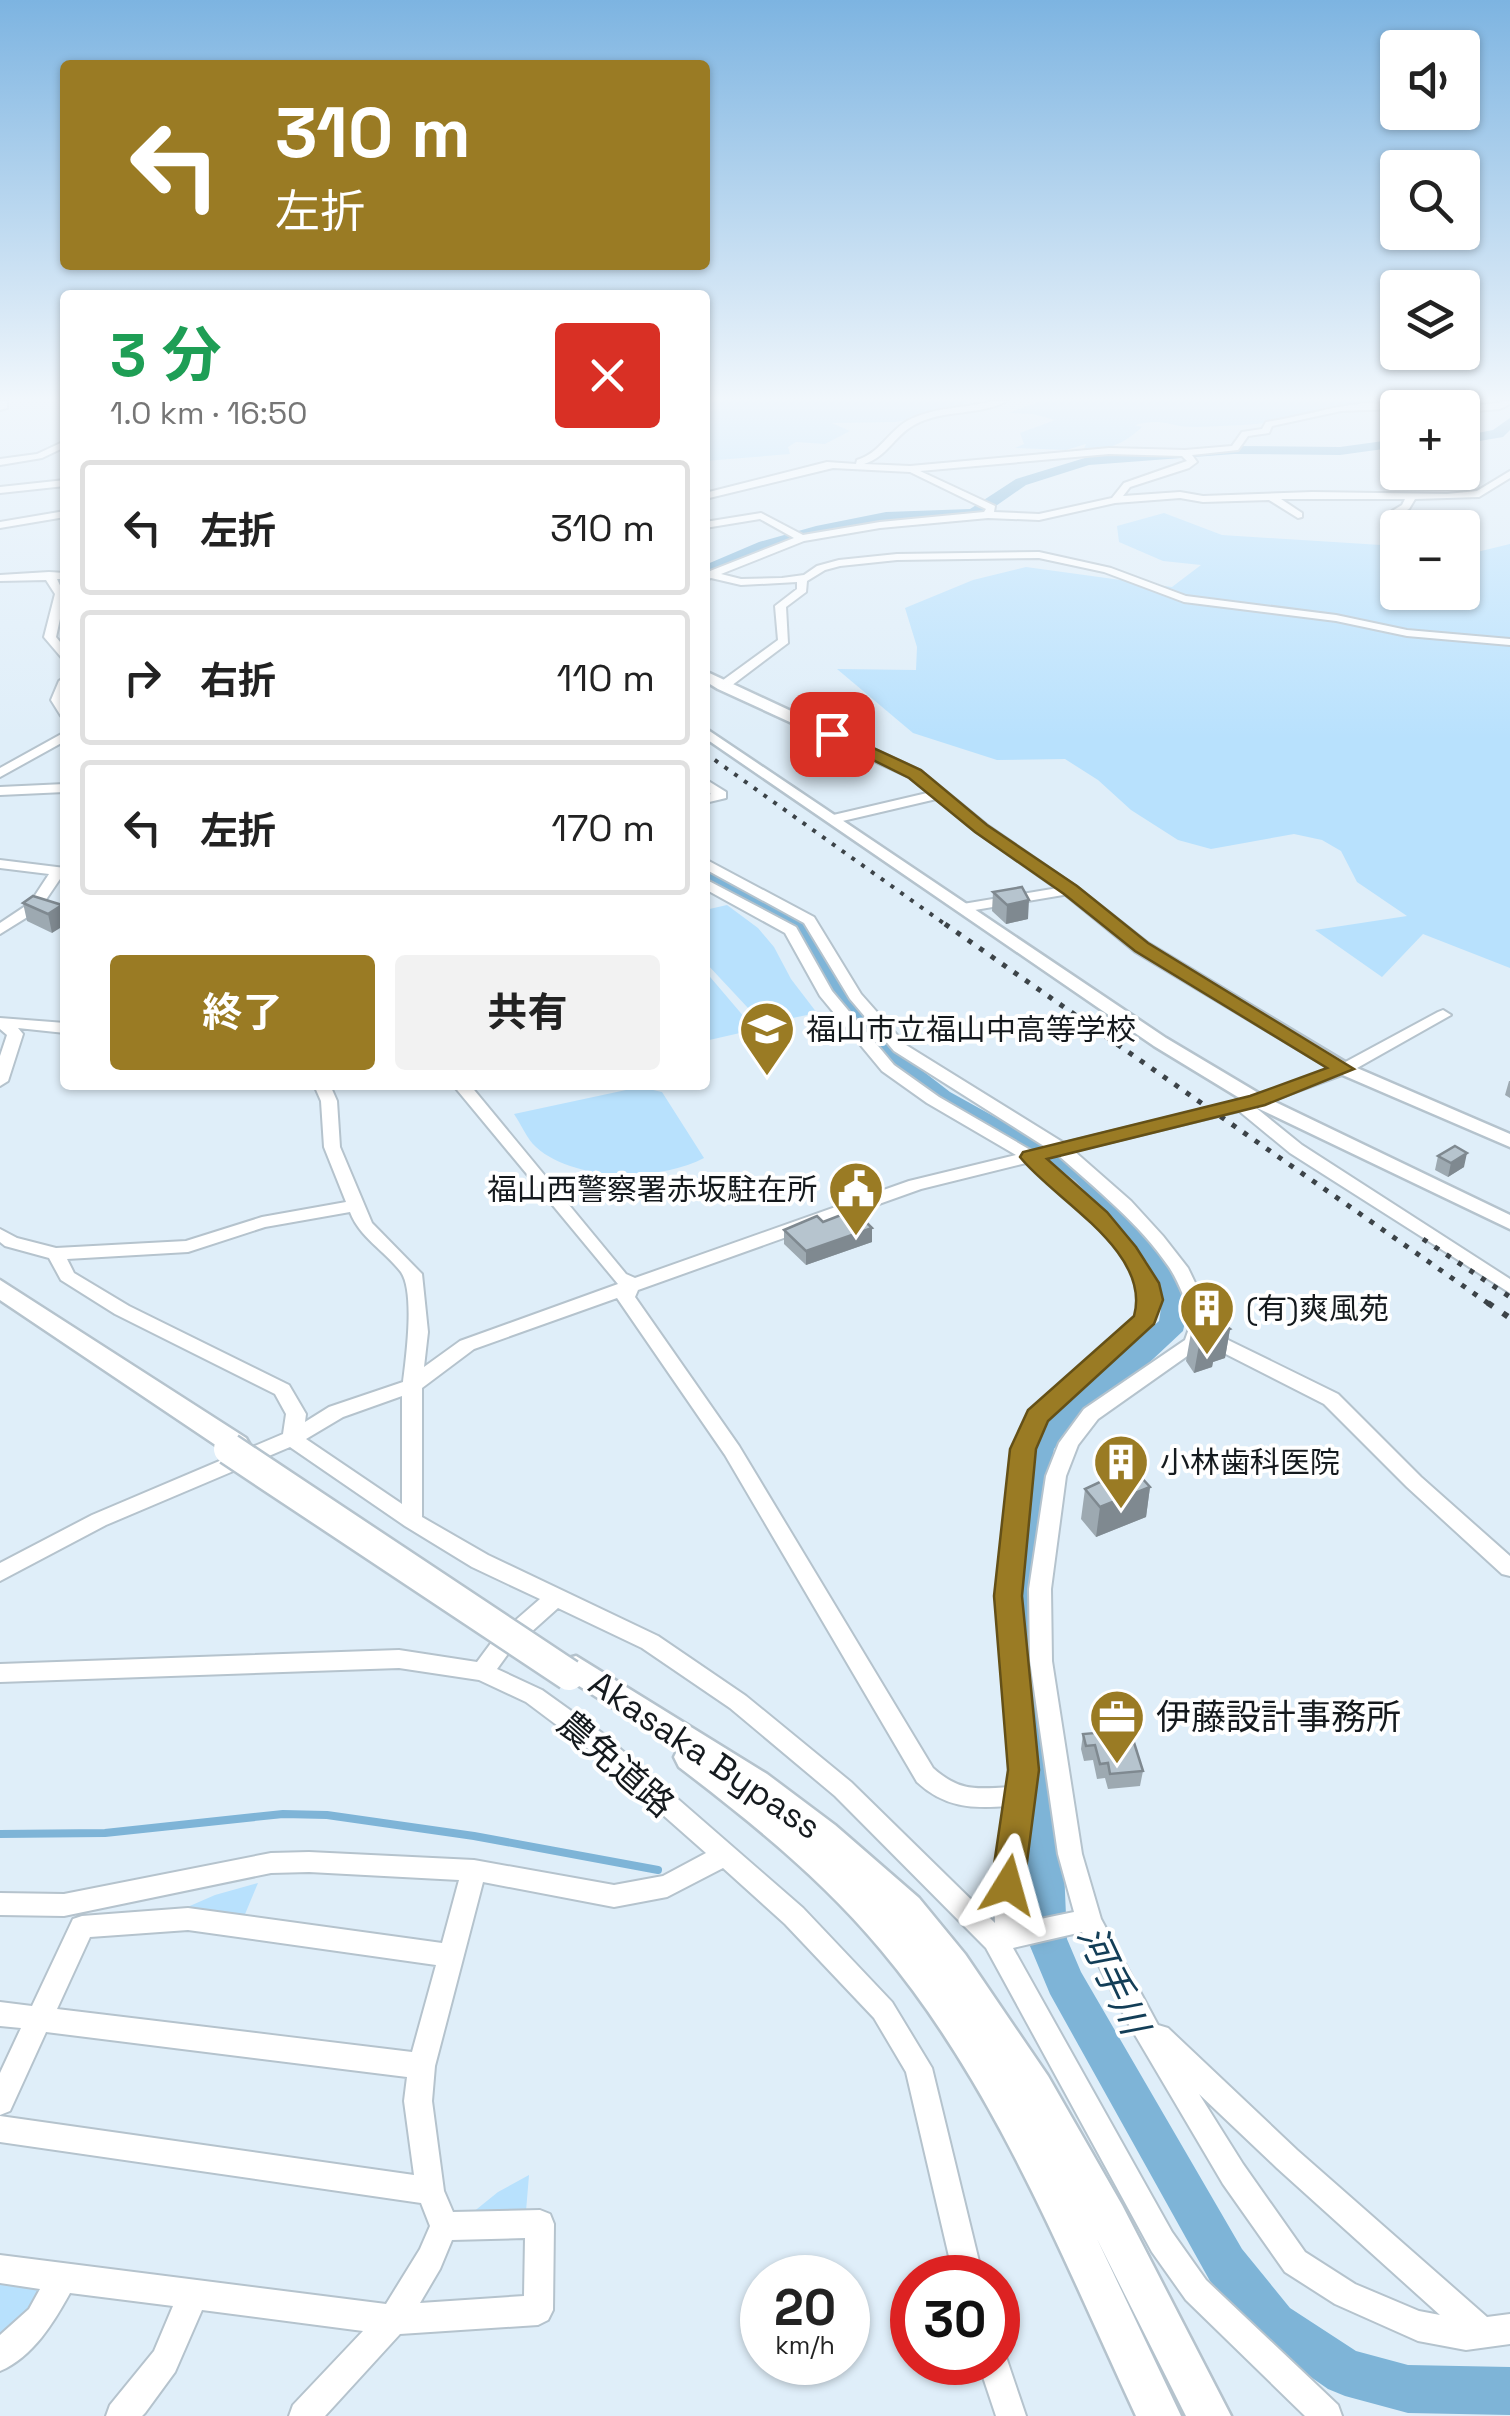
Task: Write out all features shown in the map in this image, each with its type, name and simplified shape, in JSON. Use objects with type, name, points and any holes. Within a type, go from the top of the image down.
[{"type":"highway","name":"Akasaka Bypass","points":[[0,1288],[233,1453]]},
{"type":"highway","name":"Akasaka Bypass","points":[[0,1297],[233,1453],[572,1671],[751,1778],[818,1830],[905,1908],[1009,2047],[1097,2199],[1209,2416]]},
{"type":"highway","name":"Akasaka Bypass","points":[[572,1671],[760,1809],[861,1903],[918,1969],[990,2077],[1160,2416]]},
{"type":"main road","points":[[710,678],[896,764],[1142,947],[1344,1069],[1510,1141]]},
{"type":"main road","points":[[710,735],[1249,1102],[1510,1222]]},
{"type":"street","points":[[757,514],[798,536]]},
{"type":"street","points":[[710,575],[798,536],[955,514]]},
{"type":"street","points":[[1031,514],[1061,514]]},
{"type":"street","points":[[0,525],[60,515]]},
{"type":"street","points":[[710,524],[761,516]]},
{"type":"street","points":[[710,576],[741,582],[802,578],[839,563],[898,557],[1039,555],[1107,570],[1184,599],[1336,618],[1406,633],[1510,642]]},
{"type":"street","points":[[48,575],[60,594],[50,637],[60,649]]},
{"type":"street","points":[[0,578],[60,576]]},
{"type":"street","points":[[723,686],[784,640],[780,606],[802,590],[802,578]]},
{"type":"street","points":[[0,774],[60,739]]},
{"type":"street","points":[[0,791],[60,788]]},
{"type":"street","points":[[834,819],[940,794]]},
{"type":"street","points":[[0,864],[60,872]]},
{"type":"street","points":[[710,866],[810,920],[855,996],[900,1048],[1058,1150],[1125,1204],[1179,1268],[1202,1317],[1220,1344],[1330,1398],[1414,1482],[1510,1568]]},
{"type":"street","points":[[0,930],[35,906],[60,875]]},
{"type":"street","points":[[710,886],[791,930],[824,993],[888,1068],[932,1100],[1033,1156],[1099,1217],[1147,1283],[1151,1300],[1146,1319],[1038,1416],[1023,1449],[1008,1596],[1024,1770],[1006,1898],[1009,1925],[995,1940]]},
{"type":"street","points":[[963,908],[1070,890]]},
{"type":"street","points":[[35,906],[60,915]]},
{"type":"street","points":[[0,1573],[98,1520],[199,1476],[233,1453],[293,1438],[336,1412],[412,1386],[468,1344],[915,1184],[1249,1102],[1344,1069],[1443,1015]]},
{"type":"street","points":[[2,1022],[60,1028]]},
{"type":"street","points":[[0,1081],[14,1034],[2,1022]]},
{"type":"street","points":[[324,1090],[332,1146],[364,1225],[413,1274],[419,1332],[412,1386],[412,1521]]},
{"type":"street","points":[[465,1090],[620,1278],[632,1284]]},
{"type":"street","points":[[1249,1102],[1296,1149],[1510,1287]]},
{"type":"street","points":[[0,1234],[11,1242],[56,1254],[188,1246],[262,1222],[358,1205]]},
{"type":"street","points":[[56,1254],[67,1276],[122,1310],[282,1390],[296,1414],[293,1438],[304,1450],[480,1561],[650,1642],[738,1702],[843,1789],[995,1940],[1162,2242],[1196,2290],[1327,2416]]},
{"type":"street","points":[[632,1284],[626,1297],[732,1451],[925,1775],[940,1792],[952,1798],[1020,1796]]},
{"type":"street","points":[[1202,1317],[1194,1343],[1091,1414],[1069,1444],[1056,1476],[1040,1589],[1041,1661],[1084,1921],[1257,2212],[1295,2262],[1346,2294],[1418,2326],[1466,2335],[1496,2331]]},
{"type":"street","points":[[233,1453],[502,1645]]},
{"type":"street","points":[[483,1672],[502,1645],[556,1597]]},
{"type":"street","name":"農免道路","points":[[0,1673],[399,1658],[483,1672],[534,1696],[594,1740],[722,1857],[794,1916],[884,2010],[919,2068],[964,2255]]},
{"type":"street","points":[[0,1904],[64,1905],[271,1863],[474,1870],[614,1896],[666,1886],[722,1857]]},
{"type":"street","points":[[304,2416],[393,2320],[430,2259],[444,2226],[430,2191],[418,2101],[422,2066],[474,1870]]},
{"type":"street","points":[[0,2102],[82,1927],[188,1919],[452,1956]]},
{"type":"street","points":[[995,1940],[1084,1921]]},
{"type":"street","points":[[0,2014],[422,2066]]},
{"type":"street","points":[[1138,2015],[1287,2159],[1496,2331]]},
{"type":"street","points":[[0,2129],[430,2191]]},
{"type":"street","points":[[0,2269],[191,2297],[393,2320],[538,2310],[540,2224],[444,2226]]},
{"type":"street","points":[[0,2356],[38,2319],[62,2279]]},
{"type":"street","points":[[121,2416],[154,2382],[180,2335],[191,2297]]},
{"type":"street","points":[[1001,2385],[1011,2416]]},
{"type":"shaded area","points":[[1166,514],[1222,535],[1380,545],[1380,610],[1480,610],[1480,551],[1510,544],[1510,968],[1423,934],[1382,977],[1315,930],[1407,916],[1357,882],[1341,851],[1322,840],[1294,834],[1211,849],[1178,840],[1065,759],[997,760],[913,733],[837,669],[916,670],[917,647],[905,608],[973,580],[1026,567],[1172,587],[1201,565],[1163,561],[1119,542],[1117,526]]},
{"type":"shaded area","points":[[727,905],[758,928],[817,1013],[763,1024],[710,967],[710,909]]},
{"type":"shaded area","points":[[710,977],[751,1025],[753,1030],[710,1040]]},
{"type":"shaded area","points":[[626,1090],[662,1092],[704,1158],[686,1166],[642,1174],[572,1167],[536,1147],[514,1114]]},
{"type":"shaded area","points":[[258,1883],[243,1919],[176,1912],[215,1895]]},
{"type":"shaded area","points":[[529,2175],[526,2211],[472,2213],[498,2192]]},
{"type":"shaded area","points":[[0,2277],[50,2285],[0,2337]]},
{"type":"building","points":[[1022,887],[1029,900],[1007,905],[993,892]]},
{"type":"building","points":[[33,896],[60,906],[48,914],[23,903]]},
{"type":"building","points":[[1455,1146],[1467,1153],[1451,1163],[1438,1156]]},
{"type":"building","points":[[854,1210],[872,1228],[806,1251],[784,1230],[817,1216],[823,1222]]},
{"type":"building","points":[[1211,1315],[1230,1329],[1199,1345],[1191,1333]]},
{"type":"building","points":[[1132,1467],[1150,1487],[1100,1507],[1085,1489]]},
{"type":"building","points":[[1130,1730],[1143,1771],[1110,1774],[1108,1763],[1100,1764],[1095,1745],[1086,1746],[1083,1734]]},
{"type":"waterway","name":"河手川","points":[[710,569],[765,545],[816,531],[886,517],[974,514]]},
{"type":"waterway","name":"河手川","points":[[710,877],[772,909],[796,927],[846,1007],[884,1053],[941,1097],[1067,1168],[1113,1206],[1160,1259],[1177,1296],[1173,1324],[1125,1368],[1076,1401],[1039,1447],[1029,1504],[1024,1644],[1042,1799],[1047,1939],[1064,1981],[1226,2265],[1274,2324],[1345,2372],[1408,2389],[1510,2391]]},
{"type":"waterway","points":[[0,1834],[105,1833],[283,1814],[327,1815],[474,1836],[658,1870]]},
{"type":"railway","points":[[710,757],[949,927]]},
{"type":"railway","points":[[945,924],[1492,1306]]},
{"type":"railway","points":[[1423,1239],[1510,1297]]},
{"type":"railway","points":[[1488,1303],[1510,1318]]},
{"type":"place","name":"福山市立福山中高等学校","points":[[767,1078]]},
{"type":"place","name":"福山西警察署赤坂駐在所","points":[[856,1238]]},
{"type":"place","name":"(有)爽風苑","points":[[1207,1357]]},
{"type":"place","name":"小林歯科医院","points":[[1121,1511]]},
{"type":"place","name":"伊藤設計事務所","points":[[1117,1766]]},
{"type":"route","points":[[832,734],[915,774],[1142,947],[1344,1069],[1258,1100],[1031,1157],[1099,1217],[1128,1252],[1147,1283],[1151,1300],[1146,1319],[1038,1416],[1023,1449],[1008,1596],[1024,1770],[1008,1885]]}]
